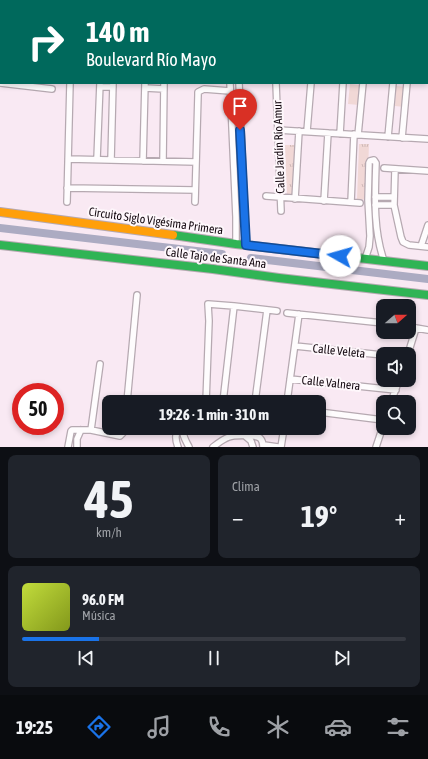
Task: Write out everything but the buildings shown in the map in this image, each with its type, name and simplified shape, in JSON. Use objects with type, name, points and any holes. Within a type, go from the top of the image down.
[{"type":"main road","name":"Circuito Siglo Vigésima Primera","points":[[0,212],[236,244],[428,266]]},
{"type":"main road","name":"Calle Tajo de Santa Ana","points":[[0,245],[428,295]]},
{"type":"street","points":[[12,84],[39,85],[52,89]]},
{"type":"street","points":[[67,202],[70,84]]},
{"type":"street","points":[[230,84],[236,244]]},
{"type":"street","points":[[239,84],[246,245]]},
{"type":"street","name":"Calle Jardín Río Amur","points":[[276,84],[281,211]]},
{"type":"street","points":[[307,132],[311,84]]},
{"type":"street","points":[[340,134],[343,84]]},
{"type":"street","points":[[351,202],[356,135],[363,84]]},
{"type":"street","points":[[388,137],[393,84]]},
{"type":"street","points":[[402,138],[407,84]]},
{"type":"street","points":[[97,160],[100,85],[113,85],[111,160]]},
{"type":"street","points":[[143,161],[145,86],[164,86],[163,161]]},
{"type":"street","points":[[195,202],[198,92],[204,89],[230,90]]},
{"type":"street","points":[[278,130],[428,139]]},
{"type":"street","points":[[295,199],[299,131]]},
{"type":"street","points":[[324,201],[328,133]]},
{"type":"street","points":[[68,159],[196,162]]},
{"type":"street","points":[[365,259],[369,247],[370,236],[368,200],[369,163],[370,161],[374,160],[376,163],[375,205],[377,235],[384,260]]},
{"type":"street","points":[[384,168],[428,171]]},
{"type":"street","points":[[396,169],[394,205],[403,242],[409,245],[428,247]]},
{"type":"street","points":[[67,188],[195,190]]},
{"type":"street","points":[[266,196],[360,203]]},
{"type":"street","points":[[375,196],[394,197]]},
{"type":"street","points":[[375,205],[394,205]]},
{"type":"street","points":[[421,246],[428,225]]},
{"type":"street","points":[[370,236],[377,235]]},
{"type":"street","points":[[128,395],[137,295]]},
{"type":"street","points":[[206,395],[209,321],[208,304],[277,311]]},
{"type":"street","points":[[224,395],[234,306]]},
{"type":"street","points":[[255,395],[267,310]]},
{"type":"street","points":[[287,313],[376,322]]},
{"type":"street","points":[[288,395],[300,314]]},
{"type":"street","points":[[416,328],[428,330]]},
{"type":"street","name":"Calle Veleta","points":[[295,346],[376,354]]},
{"type":"street","points":[[91,430],[100,364]]},
{"type":"street","name":"Calle Valnera","points":[[290,379],[396,390]]},
{"type":"street","points":[[394,395],[397,387]]},
{"type":"street","points":[[326,413],[376,419]]},
{"type":"street","points":[[68,447],[71,431],[74,429],[102,432]]},
{"type":"street","points":[[77,447],[77,439],[81,430]]},
{"type":"street","points":[[176,435],[178,447]]},
{"type":"street","points":[[183,435],[189,447]]},
{"type":"street","points":[[213,447],[230,436],[239,435],[260,438],[264,446],[280,447],[283,435]]},
{"type":"street","points":[[376,447],[380,435]]},
{"type":"street","points":[[245,436],[251,441],[253,447]]},
{"type":"green space","points":[[350,84],[360,85],[359,105],[348,104]]},
{"type":"green space","points":[[396,86],[407,87],[405,107],[395,106]]},
{"type":"green space","points":[[359,144],[369,144],[367,200],[357,199]]},
{"type":"green space","points":[[285,145],[296,145],[293,195],[287,195]]},
{"type":"waterway","points":[[0,228],[222,254]]},
{"type":"waterway","points":[[251,258],[428,279]]},
{"type":"traffic: fast","points":[[173,235],[236,244],[428,266]]},
{"type":"traffic: fast","points":[[0,245],[428,295]]},
{"type":"traffic: slow","points":[[0,212],[173,235]]},
{"type":"route","points":[[240,130],[246,245],[340,256]]}]
